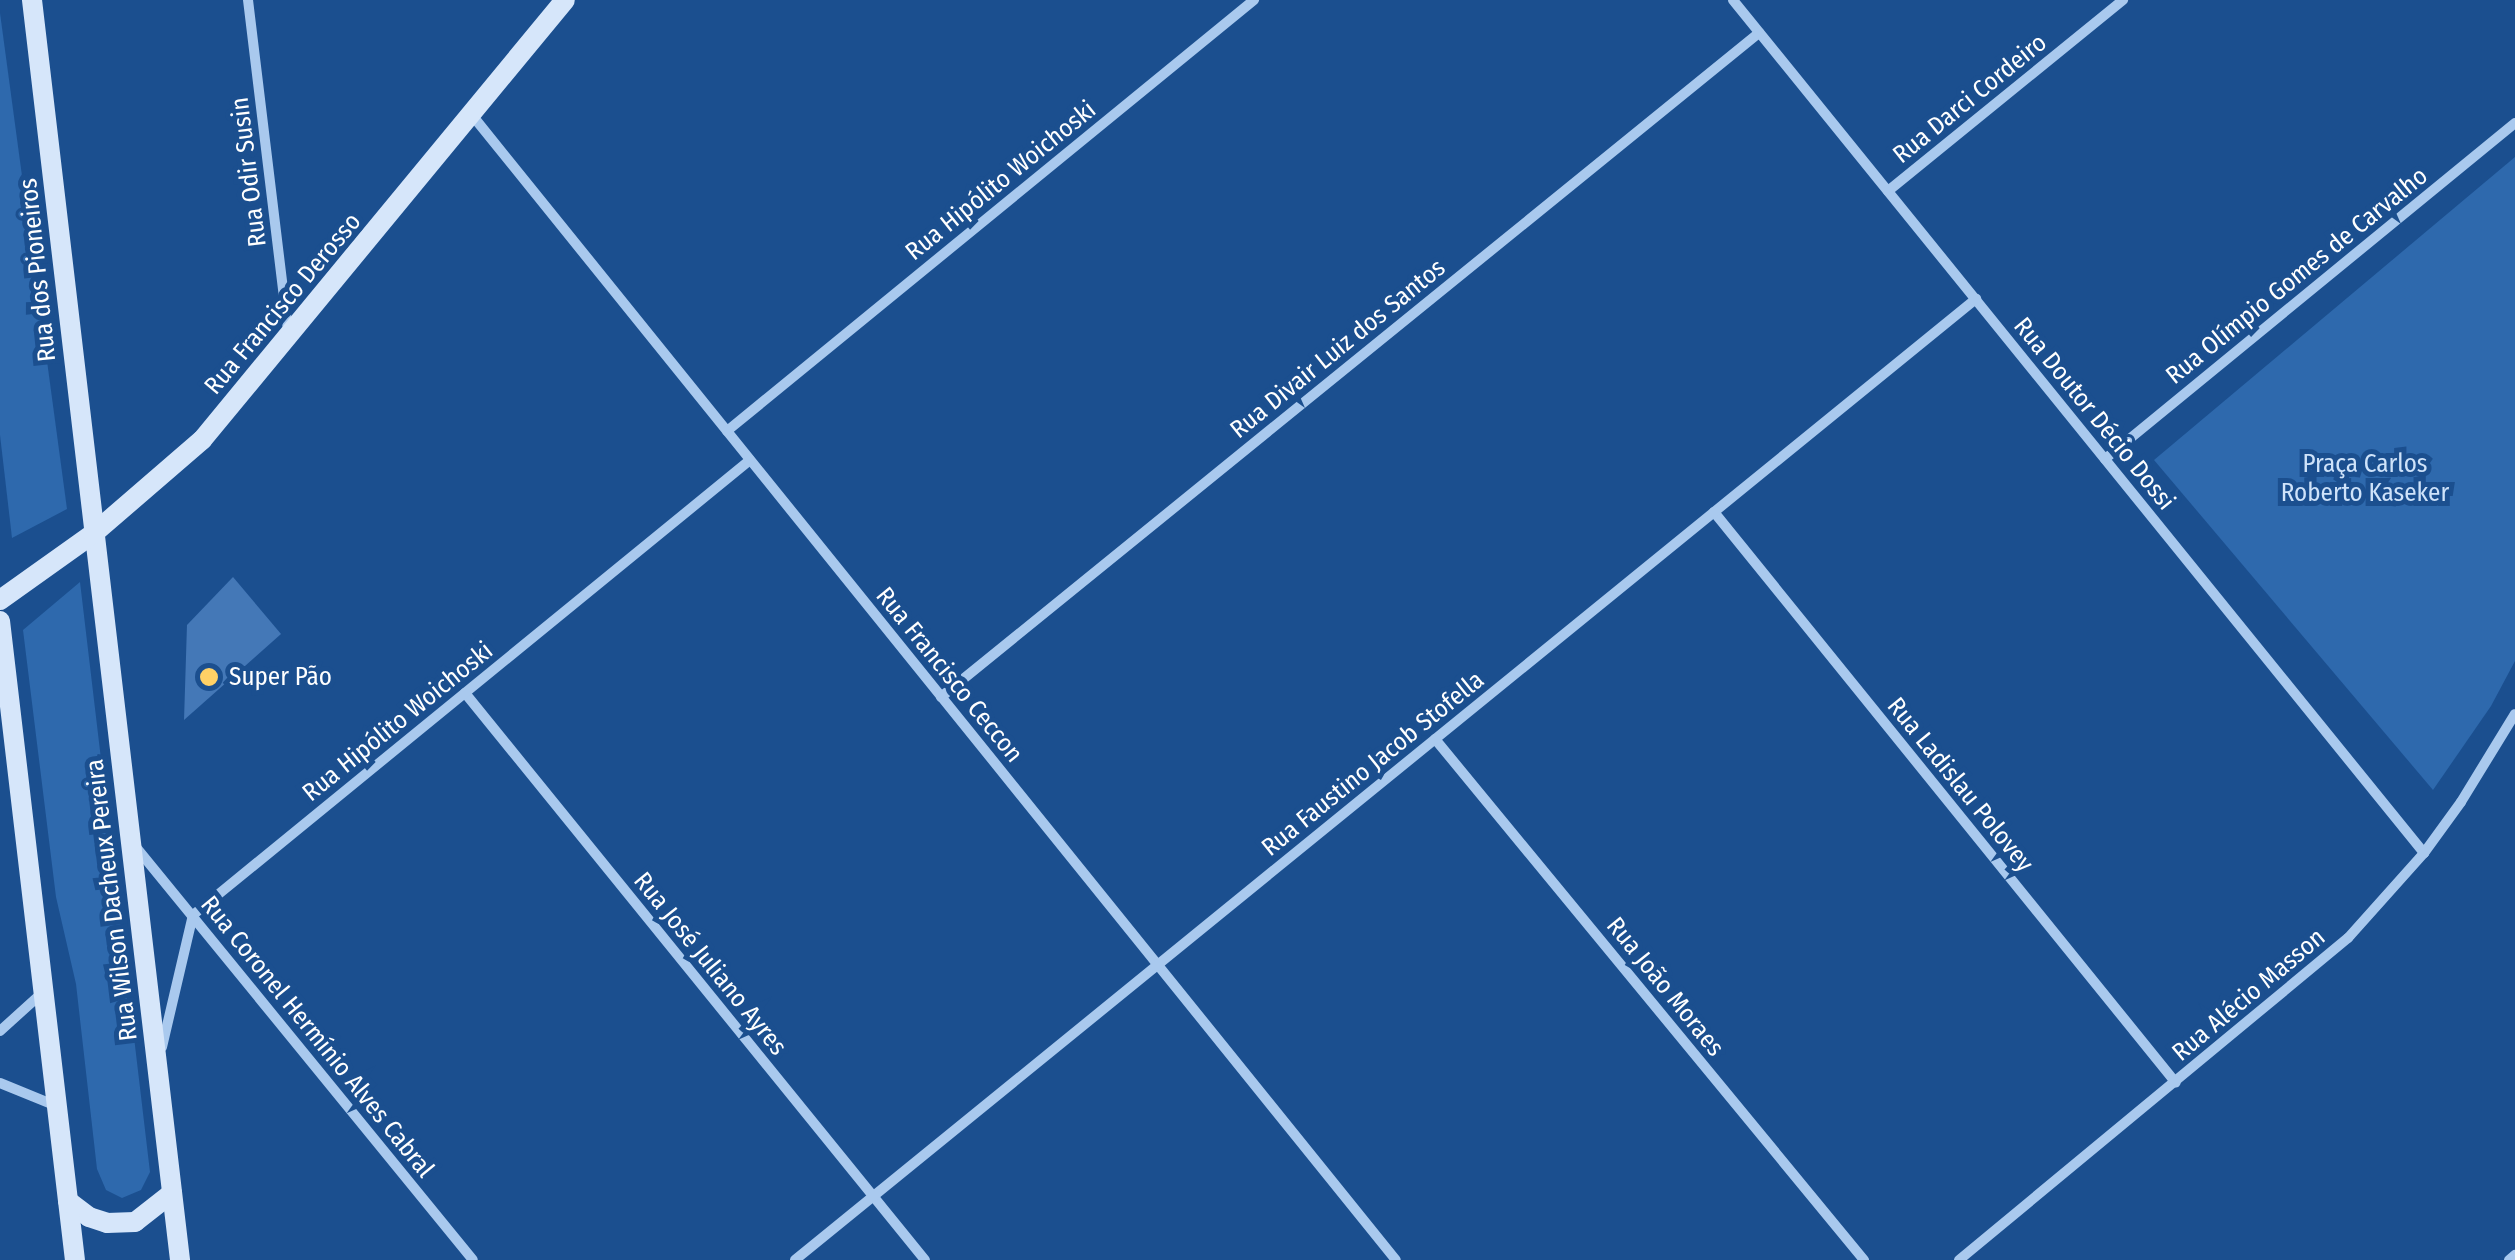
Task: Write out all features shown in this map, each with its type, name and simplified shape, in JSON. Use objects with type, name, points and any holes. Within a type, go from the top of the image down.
[{"type":"main road","name":"Rua dos Pioneiros","points":[[32,0],[93,534]]},
{"type":"main road","name":"Rua Francisco Derosso","points":[[0,600],[93,534],[202,440],[565,0]]},
{"type":"main road","name":"Rua Wilson Dacheux Pereira","points":[[93,534],[180,1260]]},
{"type":"main road","points":[[0,621],[75,1260]]},
{"type":"main road","points":[[68,1202],[107,1223],[134,1222],[172,1193]]},
{"type":"street","name":"Rua Odir Susin","points":[[248,0],[289,339]]},
{"type":"street","name":"Rua Hipólito Woichoski","points":[[727,431],[1254,0]]},
{"type":"street","name":"Rua Doutor Décio Dossi","points":[[1733,0],[2424,852]]},
{"type":"street","name":"Rua Darci Cordeiro","points":[[1888,191],[2123,0]]},
{"type":"street","name":"Rua Divair Luiz dos Santos","points":[[941,696],[1759,32]]},
{"type":"street","name":"Rua Francisco Ceccon","points":[[472,114],[1396,1260]]},
{"type":"street","name":"Rua Olímpio Gomes de Carvalho","points":[[2105,459],[2515,123]]},
{"type":"street","name":"Rua Faustino Jacob Stofella","points":[[795,1260],[1976,299]]},
{"type":"street","name":"Rua Hipólito Woichoski","points":[[193,915],[750,460]]},
{"type":"street","name":"Rua Ladislau Polovey","points":[[1714,512],[2176,1082]]},
{"type":"street","name":"Rua José Juliano Ayres","points":[[465,693],[924,1260]]},
{"type":"street","name":"Rua Alécio Masson","points":[[1959,1260],[2348,938],[2424,852],[2515,714]]},
{"type":"street","name":"Rua João Moraes","points":[[1436,738],[1864,1260]]},
{"type":"street","name":"Rua Coronel Hermínio Alves Cabral","points":[[130,840],[473,1260]]},
{"type":"street","points":[[157,1068],[193,915]]},
{"type":"street","points":[[0,1031],[43,993]]},
{"type":"street","points":[[0,1083],[57,1106]]},
{"type":"street","points":[[2509,1260],[2515,1255]]},
{"type":"green space","points":[[0,13],[67,509],[12,538],[0,435]]},
{"type":"green space","name":"Praça Carlos Roberto Kaseker","points":[[2515,157],[2515,661],[2491,706],[2433,790],[2154,460]]},
{"type":"green space","points":[[80,582],[150,1172],[141,1190],[122,1198],[106,1190],[97,1169],[76,984],[56,897],[23,630]]},
{"type":"building","name":"Super Pão","points":[[233,577],[281,634],[184,720],[187,625]]},
{"type":"place","name":"Super Pão","points":[[209,677]]}]
